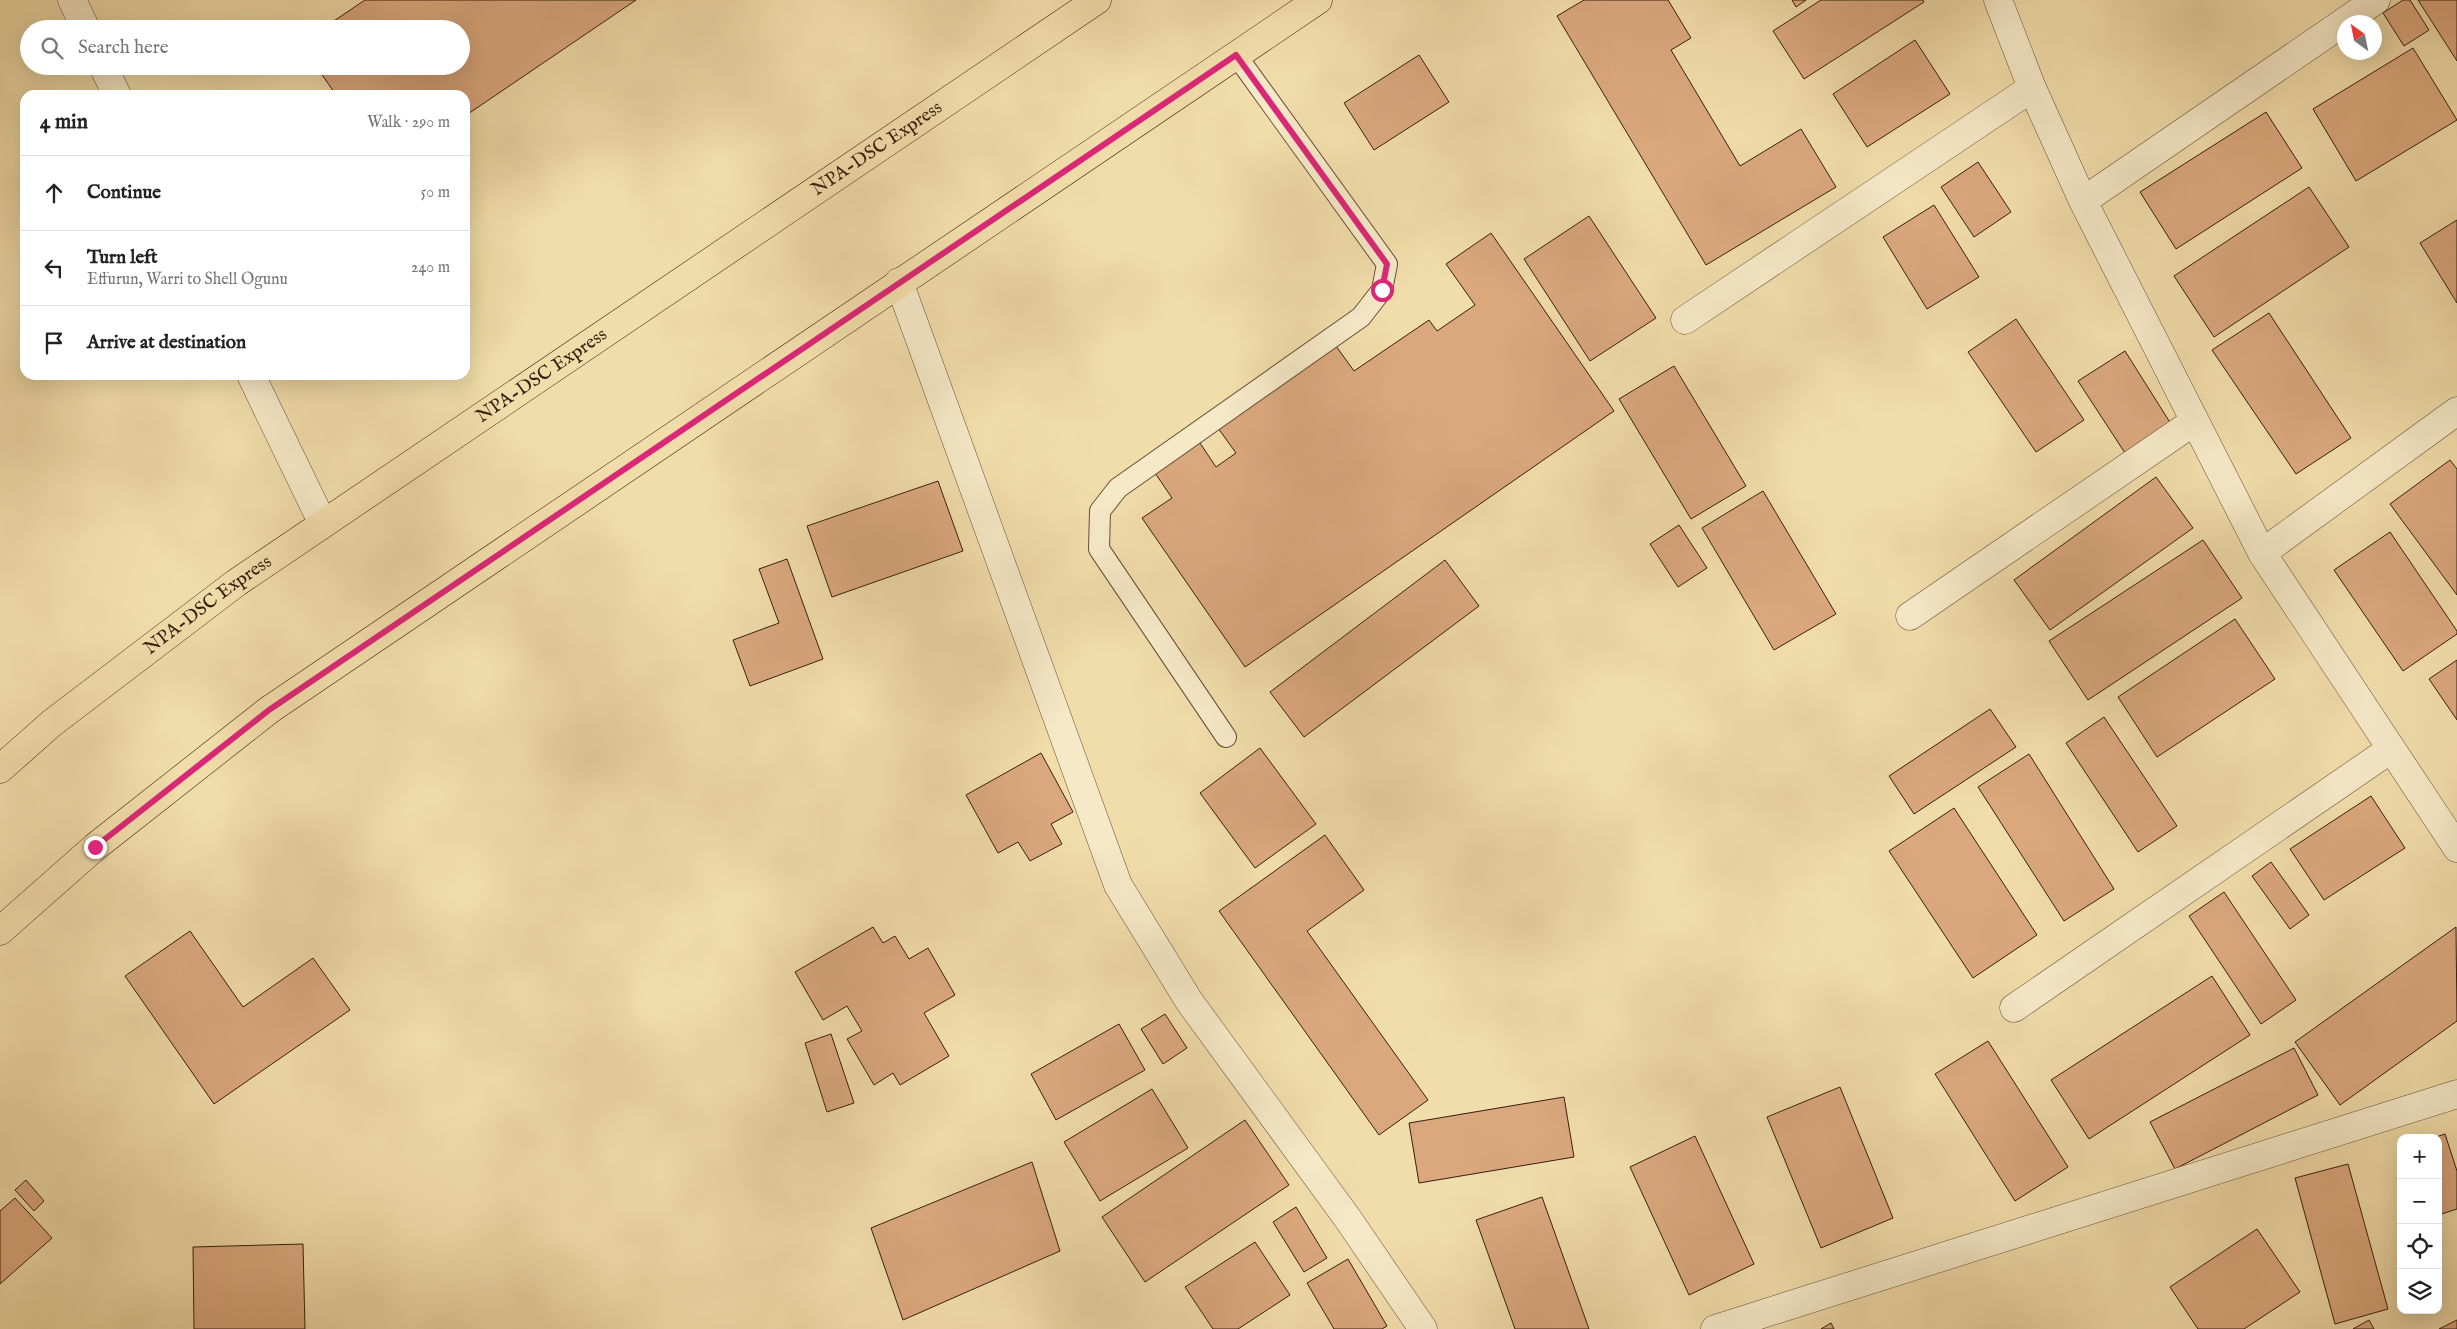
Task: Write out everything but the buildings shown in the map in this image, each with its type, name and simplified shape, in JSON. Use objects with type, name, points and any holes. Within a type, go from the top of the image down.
[{"type":"main road","name":"NPA-DSC Express","points":[[0,769],[52,723],[236,583],[1097,0]]},
{"type":"main road","points":[[0,931],[95,847],[269,710],[1318,0]]},
{"type":"street","points":[[72,0],[82,20]]},
{"type":"street","points":[[1998,0],[2032,88],[2083,201],[2262,553],[2457,848]]},
{"type":"street","points":[[2083,201],[2376,0]]},
{"type":"street","points":[[108,75],[115,90]]},
{"type":"street","points":[[1685,320],[2032,88]]},
{"type":"street","points":[[899,282],[1118,885],[1189,1000],[1348,1219],[1423,1329]]},
{"type":"street","points":[[253,380],[323,524]]},
{"type":"street","points":[[2262,553],[2457,410]]},
{"type":"street","points":[[1910,616],[2195,421]]},
{"type":"street","points":[[2014,1008],[2391,748]]},
{"type":"street","points":[[1715,1329],[2457,1094]]},
{"type":"lane","points":[[1226,737],[1099,549],[1100,511],[1118,488],[1361,317],[1382,290],[1387,264],[1236,55]]},
{"type":"route","points":[[95,847],[269,710],[1236,55],[1387,264],[1382,290]]}]
